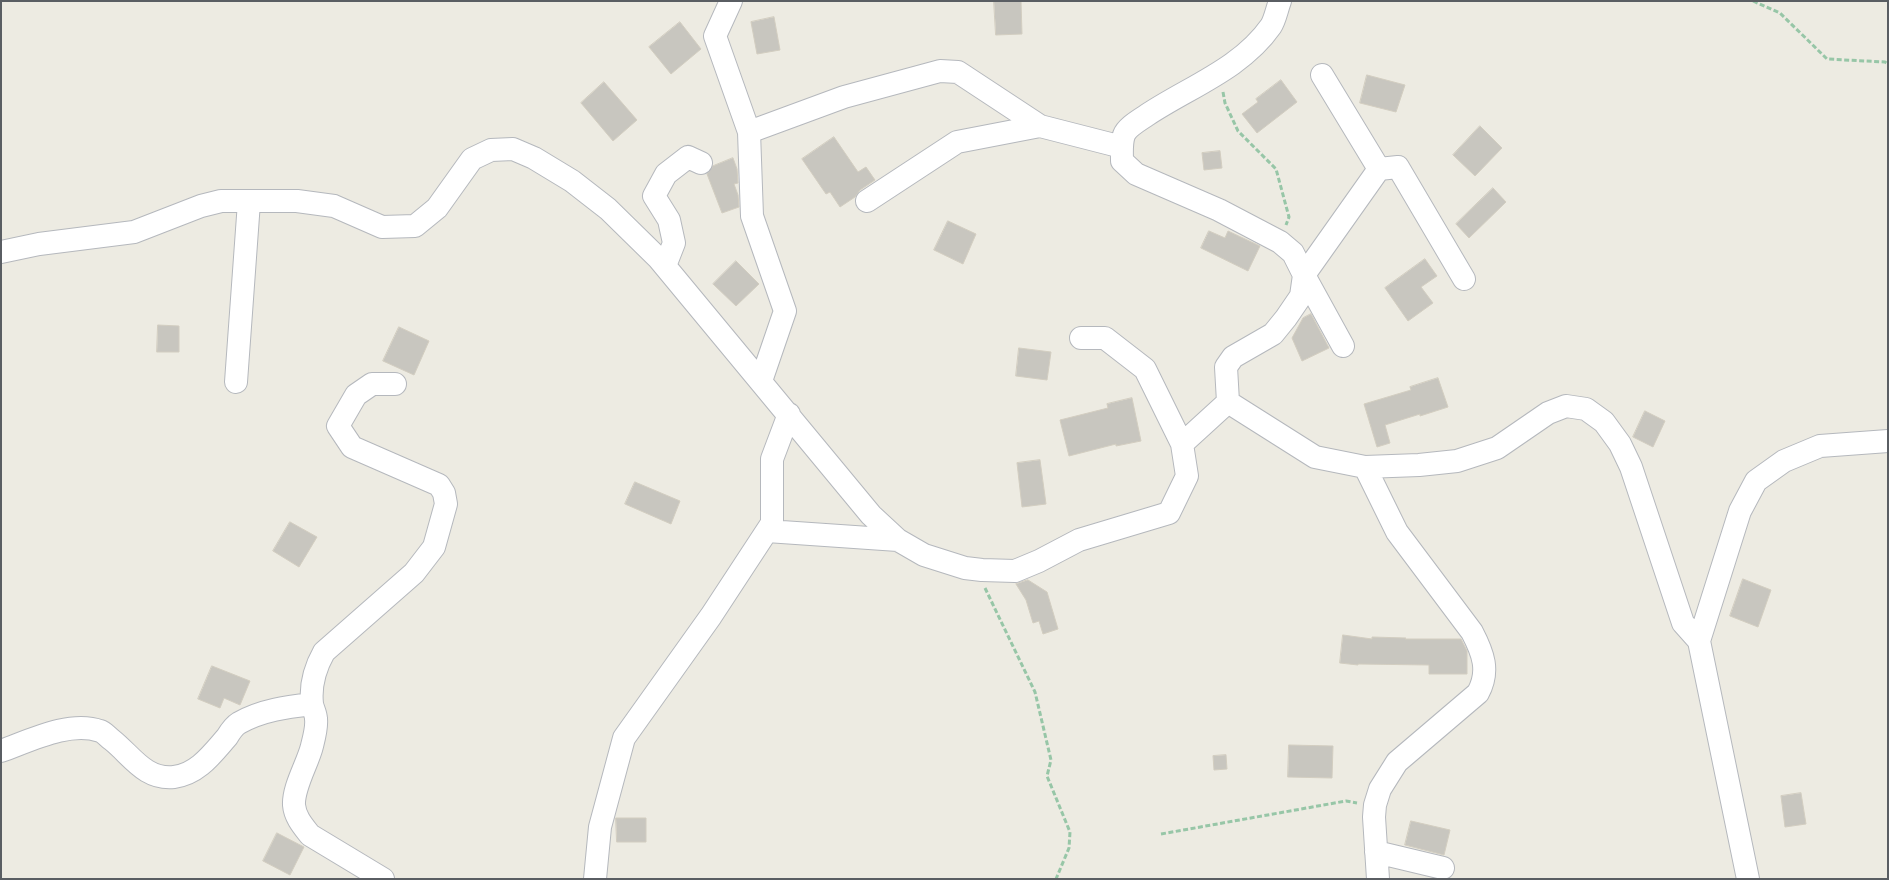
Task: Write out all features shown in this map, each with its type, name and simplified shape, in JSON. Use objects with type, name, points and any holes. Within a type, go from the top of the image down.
[{"type":"street","points":[[731,1],[715,36],[749,132],[752,216],[785,311],[760,381]]},
{"type":"street","points":[[1280,1],[1272,25],[1249,51],[1220,72],[1171,99],[1124,133],[1122,161],[1136,174],[1219,210],[1280,242],[1293,253],[1344,346]]},
{"type":"street","points":[[749,132],[844,97],[940,71],[958,72],[1040,126],[1122,147]]},
{"type":"street","points":[[1322,75],[1379,169]]},
{"type":"street","points":[[867,201],[957,142],[1040,126]]},
{"type":"street","points":[[1,252],[39,244],[134,232],[201,206],[221,201],[298,201],[334,206],[382,228],[415,226],[438,208],[472,159],[490,150],[512,150],[534,158],[572,181],[608,208],[665,266],[871,515],[898,540],[924,556],[964,568],[982,570],[1015,571],[1039,561],[1078,540],[1169,512],[1187,476],[1182,444],[1145,370],[1106,338],[1081,338]]},
{"type":"street","points":[[665,266],[674,244],[669,220],[654,196],[666,174],[688,157],[701,162]]},
{"type":"street","points":[[1228,402],[1226,367],[1233,357],[1273,334],[1286,318],[1301,296],[1304,275],[1379,169],[1398,167],[1464,279]]},
{"type":"street","points":[[236,382],[249,202]]},
{"type":"street","points":[[384,879],[310,835],[302,826],[297,816],[294,798],[313,744],[316,718],[312,704],[312,680],[324,652],[414,573],[434,547],[446,504],[444,493],[439,485],[352,448],[338,426],[356,395],[372,384],[395,384]]},
{"type":"street","points":[[1182,444],[1228,402]]},
{"type":"street","points":[[1228,402],[1315,457],[1365,467],[1419,465],[1457,461],[1497,448],[1548,412],[1566,406],[1586,409],[1604,422],[1620,444],[1631,467],[1684,623],[1699,641],[1748,879]]},
{"type":"street","points":[[595,879],[600,826],[624,738],[711,616],[768,531],[772,523],[772,459],[789,414]]},
{"type":"street","points":[[1699,641],[1740,510],[1756,481],[1784,460],[1820,446],[1888,440]]},
{"type":"street","points":[[1365,467],[1397,532],[1472,632],[1480,647],[1485,680],[1478,693],[1397,762],[1380,790],[1375,805],[1378,879]]},
{"type":"street","points":[[768,531],[898,540]]},
{"type":"street","points":[[1,751],[72,728],[101,731],[147,773],[160,777],[175,777],[201,766],[238,724],[276,708],[312,704]]},
{"type":"street","points":[[1376,852],[1443,868]]},
{"type":"path","points":[[1753,1],[1780,13],[1827,59],[1885,62],[1888,64]]},
{"type":"path","points":[[1220,72],[1225,103],[1238,131],[1276,169],[1289,217],[1280,242]]},
{"type":"path","points":[[982,570],[986,592],[1035,692],[1050,760],[1047,776],[1070,832],[1069,848],[1056,879]]},
{"type":"path","points":[[1161,834],[1346,801],[1375,805]]},
{"type":"building","points":[[994,1],[1021,1],[1022,34],[996,35]]},
{"type":"building","points":[[774,17],[780,50],[757,54],[751,22]]},
{"type":"building","points":[[680,22],[701,49],[671,74],[649,47]]},
{"type":"building","points":[[1367,75],[1405,85],[1396,112],[1360,103]]},
{"type":"building","points":[[1281,80],[1297,102],[1257,133],[1242,114],[1258,102],[1256,99]]},
{"type":"building","points":[[604,82],[637,120],[613,141],[581,103]]},
{"type":"building","points":[[1480,126],[1502,148],[1475,176],[1453,155]]},
{"type":"building","points":[[834,137],[858,172],[866,167],[875,180],[840,207],[830,192],[826,194],[802,159]]},
{"type":"building","points":[[1220,151],[1222,168],[1204,170],[1202,153]]},
{"type":"building","points":[[733,158],[737,169],[738,183],[734,184],[738,195],[739,207],[722,213],[707,174],[713,166]]},
{"type":"building","points":[[1493,188],[1506,202],[1469,238],[1456,224]]},
{"type":"building","points":[[948,221],[976,234],[963,264],[934,250]]},
{"type":"building","points":[[1209,231],[1225,238],[1228,231],[1260,246],[1248,271],[1201,248]]},
{"type":"building","points":[[1425,259],[1437,276],[1421,287],[1433,303],[1408,321],[1385,288]]},
{"type":"building","points":[[736,261],[759,284],[736,306],[713,284]]},
{"type":"building","points":[[1311,314],[1329,348],[1302,361],[1292,338],[1303,318]]},
{"type":"building","points":[[158,325],[179,326],[179,352],[157,352]]},
{"type":"building","points":[[399,327],[429,341],[414,375],[383,361]]},
{"type":"building","points":[[1019,348],[1051,352],[1047,380],[1016,376]]},
{"type":"building","points":[[1438,378],[1448,407],[1385,425],[1390,443],[1377,447],[1364,404],[1411,390],[1410,387]]},
{"type":"building","points":[[1132,398],[1141,441],[1116,446],[1116,444],[1069,456],[1060,420],[1108,408],[1107,404]]},
{"type":"building","points":[[1645,411],[1665,421],[1653,447],[1633,437]]},
{"type":"building","points":[[1040,460],[1046,504],[1022,507],[1017,463]]},
{"type":"building","points":[[635,482],[680,501],[671,524],[625,504]]},
{"type":"building","points":[[290,522],[317,537],[299,567],[273,551]]},
{"type":"building","points":[[1743,579],[1771,590],[1758,627],[1730,616]]},
{"type":"building","points":[[1028,580],[1047,592],[1058,629],[1043,634],[1039,621],[1033,623],[1026,600],[1016,584]]},
{"type":"building","points":[[1343,635],[1372,639],[1372,637],[1461,639],[1467,651],[1467,674],[1429,674],[1429,665],[1358,665],[1340,663]]},
{"type":"building","points":[[212,666],[250,681],[240,705],[224,698],[220,708],[198,699]]},
{"type":"building","points":[[1289,745],[1333,746],[1332,778],[1288,777]]},
{"type":"building","points":[[1226,755],[1227,769],[1214,770],[1213,756]]},
{"type":"building","points":[[1801,793],[1806,824],[1785,827],[1781,796]]},
{"type":"building","points":[[616,818],[646,818],[646,842],[617,842]]},
{"type":"building","points":[[1411,821],[1450,830],[1444,855],[1405,845]]},
{"type":"building","points":[[277,833],[304,847],[290,875],[263,861]]}]
